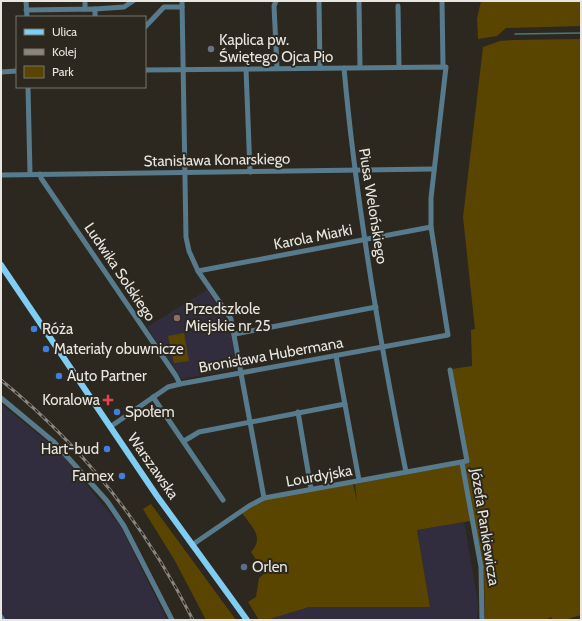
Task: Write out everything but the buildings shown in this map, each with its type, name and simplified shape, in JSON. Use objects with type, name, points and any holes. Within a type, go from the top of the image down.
[{"type":"main road","name":"Warszawska","points":[[1,265],[110,427],[192,545],[247,620]]},
{"type":"street","points":[[26,1],[27,16]]},
{"type":"street","points":[[85,1],[85,9]]},
{"type":"street","points":[[26,10],[124,7],[133,1]]},
{"type":"street","points":[[182,1],[186,237],[189,250],[198,270],[231,319],[264,498]]},
{"type":"street","points":[[276,1],[274,6],[277,68]]},
{"type":"street","points":[[319,1],[320,68]]},
{"type":"street","points":[[359,1],[360,67]]},
{"type":"street","points":[[431,227],[431,198],[444,67],[442,1]]},
{"type":"street","points":[[398,6],[400,67]]},
{"type":"street","points":[[146,26],[164,8],[182,7]]},
{"type":"street","points":[[95,9],[95,16]]},
{"type":"street","points":[[146,70],[444,67]]},
{"type":"street","name":"Piusa Welońskiego","points":[[344,68],[354,170],[382,347],[406,472]]},
{"type":"street","points":[[246,69],[250,172]]},
{"type":"street","points":[[1,72],[16,71]]},
{"type":"street","points":[[28,88],[30,174]]},
{"type":"street","name":"Stanisława Konarskiego","points":[[1,175],[434,169]]},
{"type":"street","name":"Ludwika Solskiego","points":[[40,174],[41,178],[180,384]]},
{"type":"street","name":"Karola Miarki","points":[[198,270],[431,227]]},
{"type":"street","name":"Bronisława Hubermana","points":[[110,427],[153,397],[168,388],[180,384],[448,335],[431,227]]},
{"type":"street","points":[[234,334],[376,307]]},
{"type":"street","points":[[336,356],[359,480]]},
{"type":"street","name":"Józefa Pankiewicza","points":[[450,370],[467,461],[462,462],[482,567],[482,620]]},
{"type":"street","points":[[153,397],[223,500]]},
{"type":"street","points":[[1,398],[54,442],[107,501],[124,526],[172,620]]},
{"type":"street","points":[[184,441],[198,432],[345,404]]},
{"type":"street","points":[[298,412],[311,489]]},
{"type":"street","name":"Lourdyjska","points":[[192,545],[249,506],[264,498],[462,462]]},
{"type":"shaded area","points":[[207,290],[229,325],[237,368],[182,379],[147,327]]},
{"type":"shaded area","points":[[1,404],[60,452],[121,527],[167,620],[1,620]]},
{"type":"shaded area","points":[[464,522],[478,603],[477,620],[267,620],[309,607],[430,607],[417,530]]},
{"type":"green space","points":[[481,1],[581,1],[581,26],[506,28],[497,36],[478,39],[477,19]]},
{"type":"green space","points":[[581,39],[581,615],[565,620],[553,620],[551,617],[546,620],[485,620],[484,573],[480,551],[470,521],[417,530],[430,607],[309,607],[267,620],[259,620],[248,602],[256,597],[259,578],[265,573],[251,552],[255,547],[257,536],[242,513],[265,500],[353,484],[357,501],[355,484],[469,463],[452,369],[472,366],[471,330],[475,329],[463,217],[483,47],[500,41]]},
{"type":"green space","points":[[184,333],[189,361],[174,363],[168,336]]},
{"type":"green space","points":[[151,504],[236,620],[206,620],[175,561],[143,509]]},
{"type":"waterway","points":[[515,34],[581,33]]},
{"type":"railway","points":[[1,380],[31,405],[59,432],[110,490],[155,552],[175,585],[193,620]]},
{"type":"place","name":"Kaplica pw. Świętego Ojca Pio","points":[[211,49]]},
{"type":"place","name":"Przedszkole Miejskie nr 25","points":[[177,318]]},
{"type":"place","name":"Róża","points":[[34,329]]},
{"type":"place","name":"Materiały obuwnicze","points":[[46,349]]},
{"type":"place","name":"Auto Partner","points":[[59,376]]},
{"type":"place","name":"Koralowa","points":[[108,400]]},
{"type":"place","name":"Społem","points":[[117,412]]},
{"type":"place","name":"Hart-bud","points":[[107,449]]},
{"type":"place","name":"Famex","points":[[122,476]]},
{"type":"place","name":"Orlen","points":[[244,567]]}]
